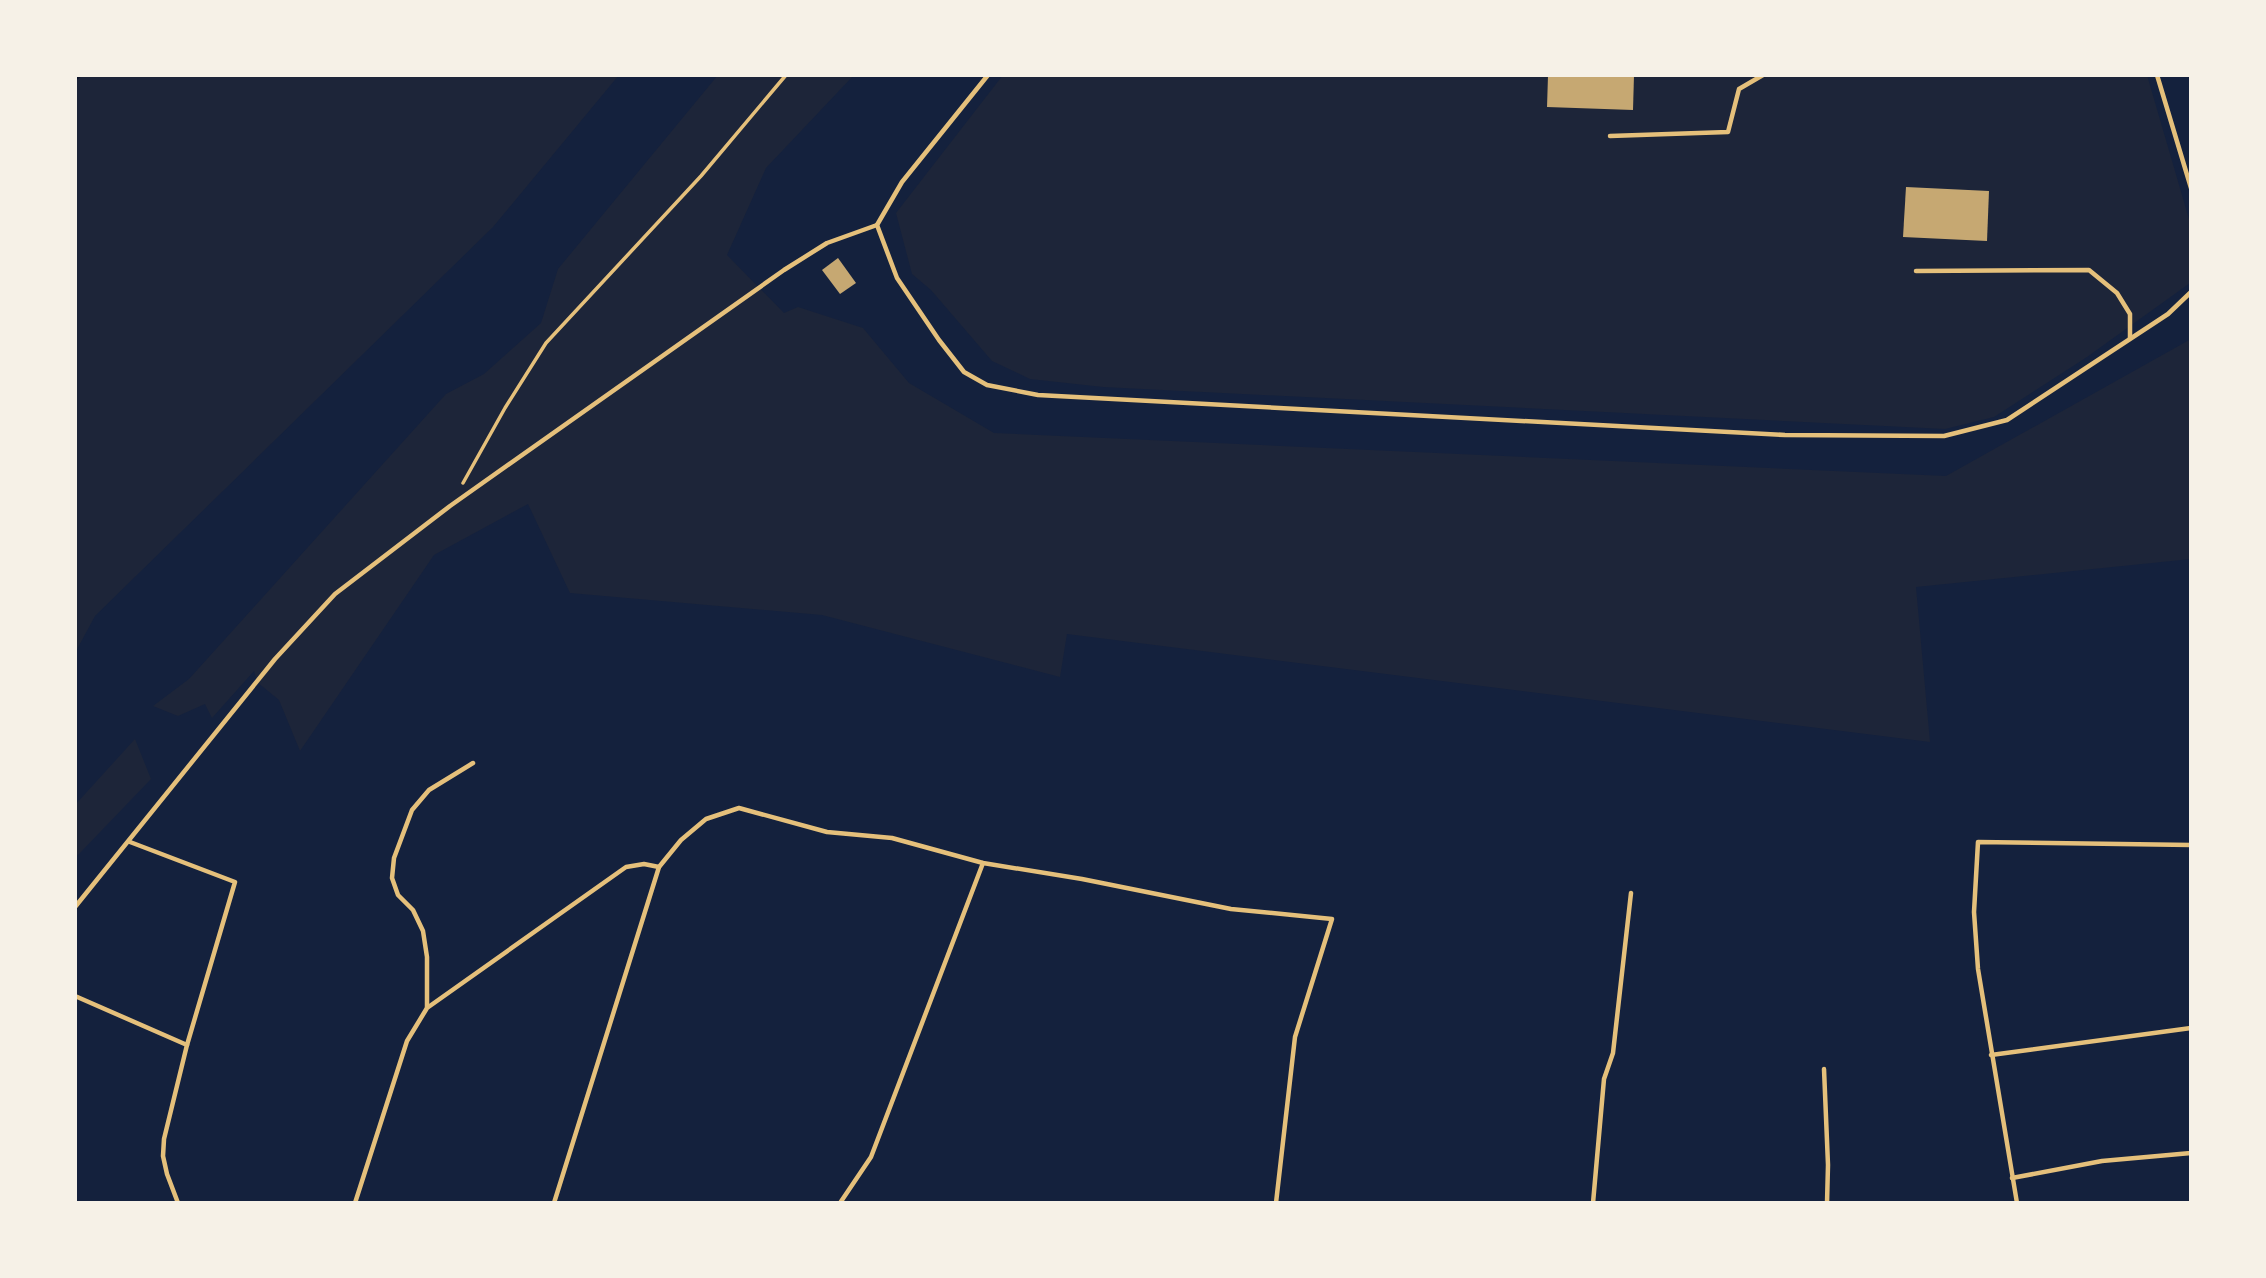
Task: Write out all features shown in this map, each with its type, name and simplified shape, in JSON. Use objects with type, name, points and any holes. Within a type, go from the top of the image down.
[{"type":"lane","points":[[75,907],[275,659],[335,594],[450,506],[783,270],[827,243],[877,225],[902,182],[988,75]]},
{"type":"lane","points":[[1610,135],[1728,132],[1739,89],[1763,75]]},
{"type":"lane","points":[[2157,75],[2191,188]]},
{"type":"lane","points":[[877,225],[897,278],[939,340],[964,372],[987,385],[1038,395],[1784,435],[1944,436],[2007,420],[2168,314],[2191,292]]},
{"type":"lane","points":[[1916,271],[2089,270],[2117,293],[2130,314],[2130,339]]},
{"type":"lane","points":[[426,1007],[427,957],[423,931],[413,910],[398,895],[392,878],[394,858],[412,810],[429,790],[473,763]]},
{"type":"lane","points":[[554,1203],[659,867],[681,840],[706,819],[739,808],[827,832],[892,838],[983,863],[1082,879],[1230,909],[1332,919],[1295,1037],[1276,1203]]},
{"type":"lane","points":[[130,842],[235,882],[187,1045],[164,1139],[163,1156],[178,1203]]},
{"type":"lane","points":[[2017,1203],[1978,969],[1974,912],[1978,842],[2191,845]]},
{"type":"lane","points":[[840,1203],[871,1157],[983,863]]},
{"type":"lane","points":[[355,1203],[407,1041],[426,1007],[626,867],[644,864],[659,867]]},
{"type":"lane","points":[[1593,1203],[1604,1079],[1613,1053],[1632,893]]},
{"type":"lane","points":[[75,996],[187,1045]]},
{"type":"lane","points":[[1991,1055],[2191,1028]]},
{"type":"lane","points":[[1824,1069],[1827,1203]]},
{"type":"lane","points":[[2012,1178],[2102,1161],[2191,1153]]},
{"type":"path","points":[[462,484],[546,343],[701,176],[786,75]]},
{"type":"shaded area","points":[[75,75],[619,75],[493,227],[95,616],[75,653]]},
{"type":"shaded area","points":[[718,75],[854,75],[766,168],[727,255],[784,313],[798,307],[863,328],[909,383],[994,433],[1946,476],[2191,339],[2191,559],[1916,587],[1930,742],[1067,634],[1060,677],[822,615],[570,593],[528,504],[434,555],[300,751],[279,700],[257,682],[254,671],[212,718],[205,704],[178,716],[153,706],[189,679],[446,394],[484,374],[541,323],[558,269]]},
{"type":"shaded area","points":[[1003,75],[2147,75],[2191,226],[2190,283],[2087,357],[1994,417],[1945,429],[1103,387],[1030,379],[992,361],[931,290],[912,274],[896,213]]},
{"type":"shaded area","points":[[135,739],[151,779],[78,855],[75,854],[75,805]]},
{"type":"building","points":[[1548,75],[1634,75],[1633,110],[1547,107]]},
{"type":"building","points":[[1906,187],[1989,191],[1987,241],[1903,237]]},
{"type":"building","points":[[838,258],[856,283],[840,294],[822,270]]},
{"type":"waterway","points":[[75,78],[79,75]]}]
